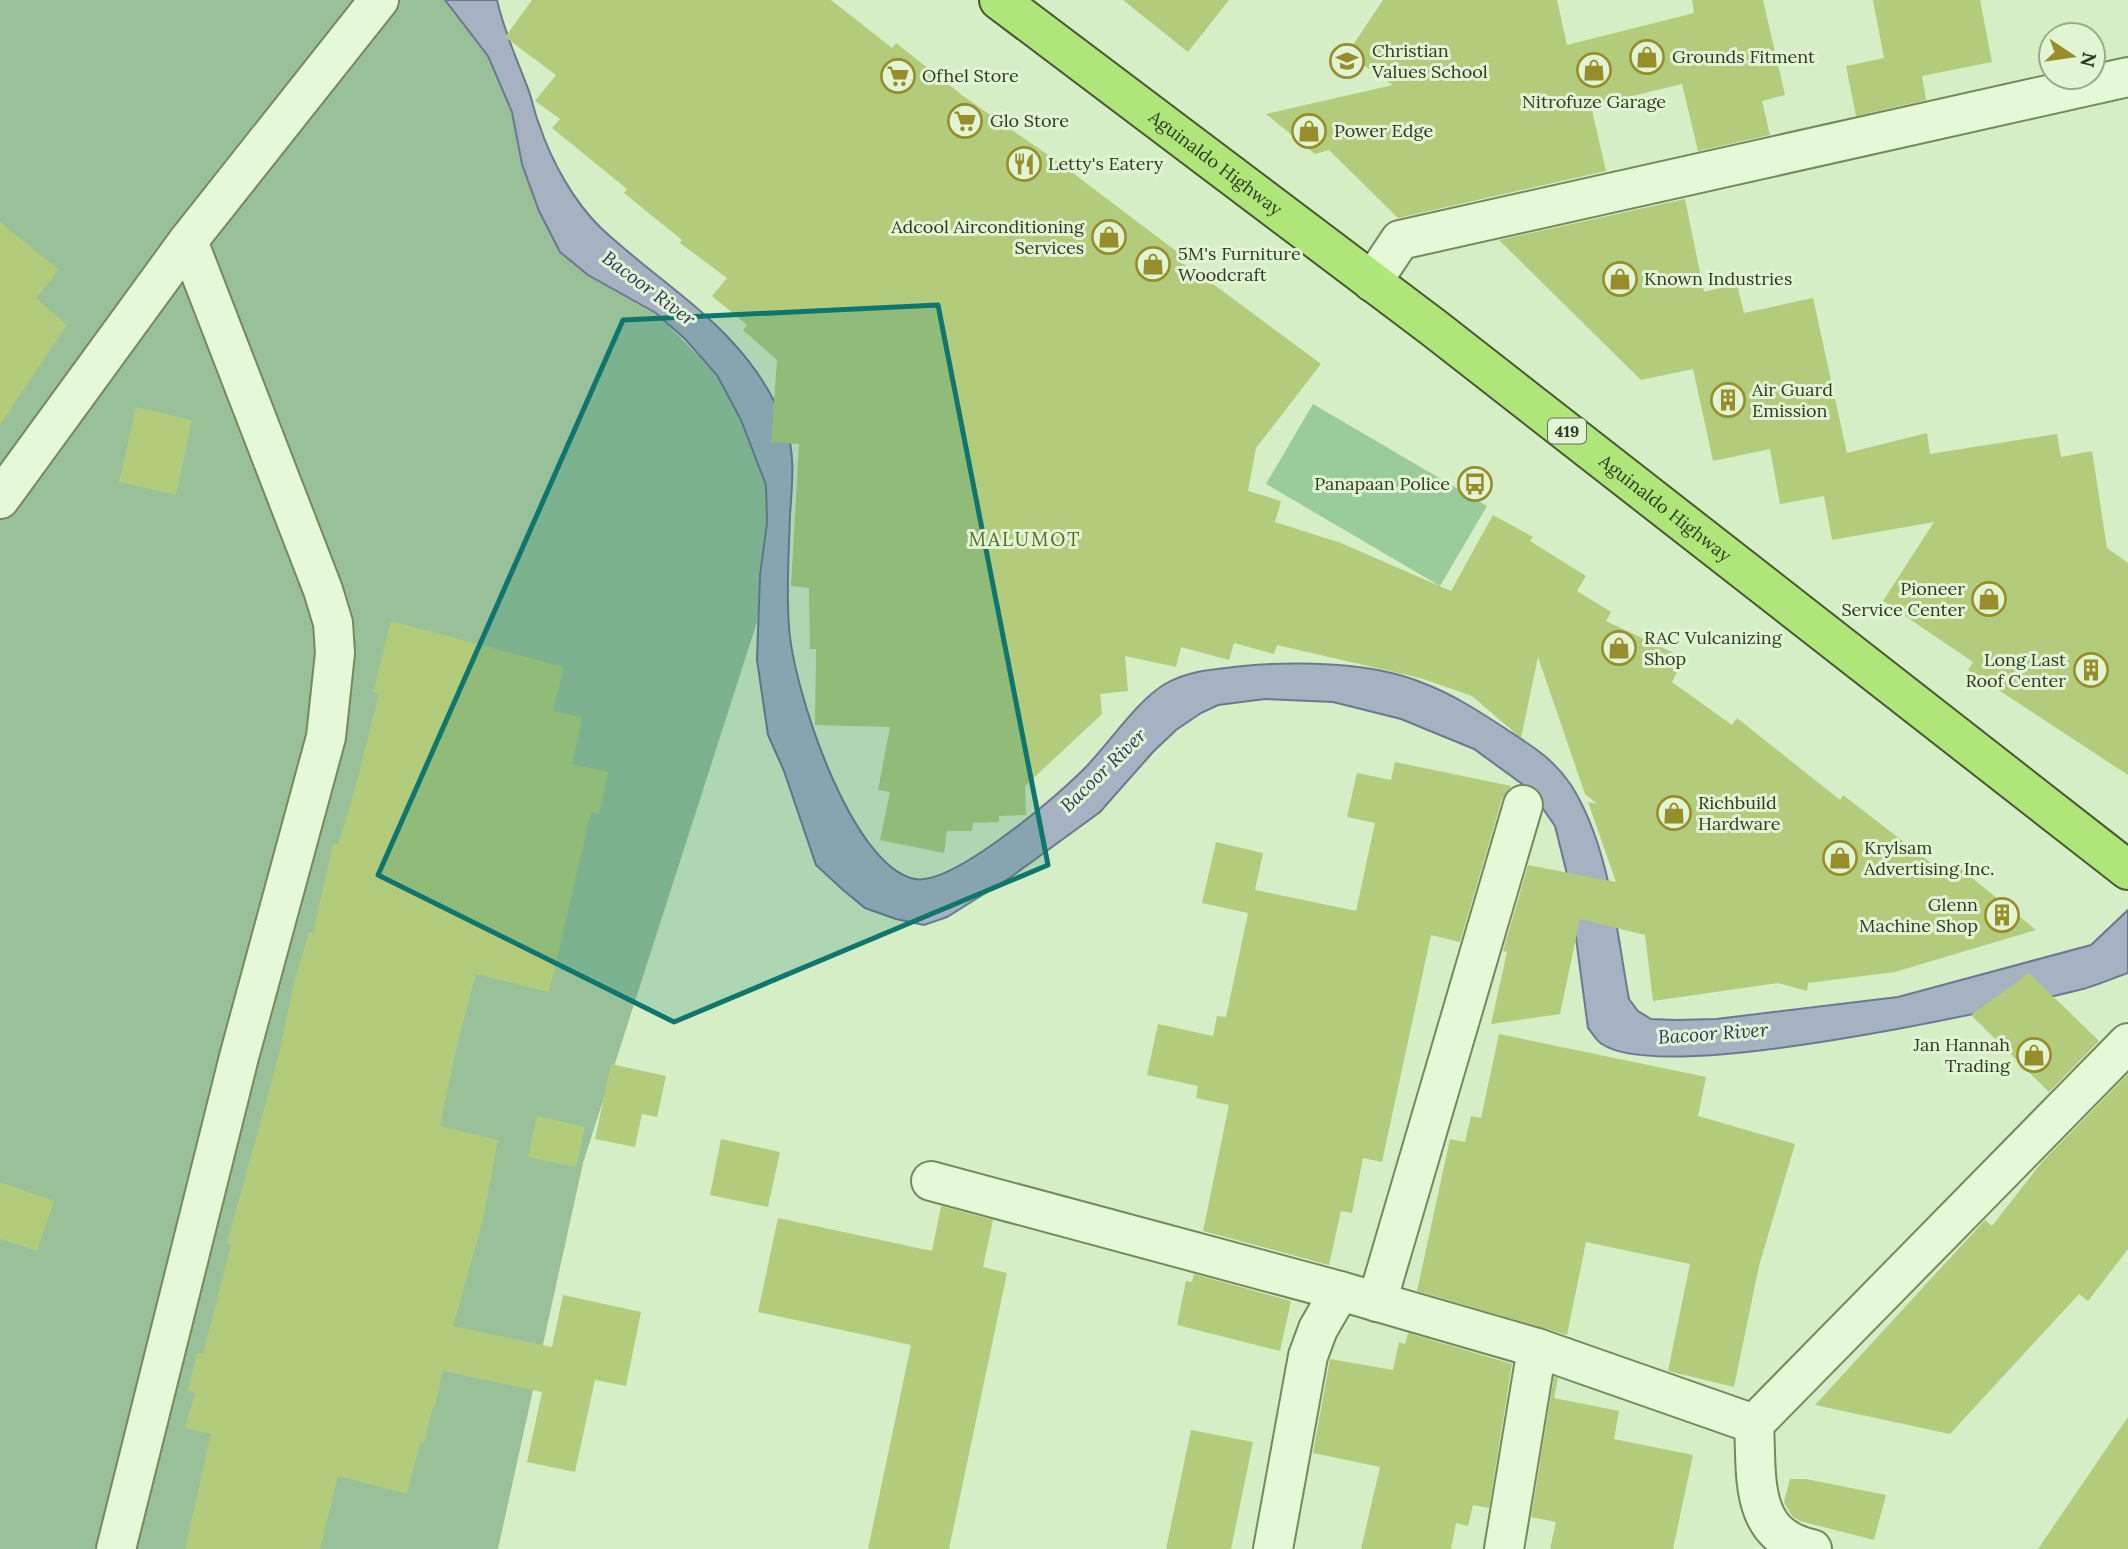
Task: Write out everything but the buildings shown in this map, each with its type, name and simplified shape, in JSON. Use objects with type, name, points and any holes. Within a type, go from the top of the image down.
[{"type":"highway","name":"Aguinaldo Highway","points":[[999,0],[1371,282],[2128,870]]},
{"type":"street","points":[[0,499],[188,241],[379,0]]},
{"type":"street","points":[[1371,282],[1400,240],[2128,77]]},
{"type":"street","points":[[116,1549],[239,1057],[326,737],[335,653],[333,623],[323,590],[188,241]]},
{"type":"street","points":[[1377,1302],[1523,805]]},
{"type":"street","points":[[1754,1424],[2128,1043]]},
{"type":"street","points":[[931,1181],[1340,1291],[1537,1348],[1754,1424]]},
{"type":"street","points":[[1273,1549],[1308,1356],[1318,1328],[1340,1291]]},
{"type":"street","points":[[1504,1549],[1537,1348]]},
{"type":"street","points":[[1754,1424],[1763,1516],[1779,1536],[1812,1549]]},
{"type":"highlighted area","points":[[938,305],[1048,865],[674,1022],[378,875],[623,320]]},
{"type":"green space","points":[[0,0],[445,0],[488,56],[512,112],[522,164],[560,252],[588,275],[656,313],[717,375],[741,420],[766,485],[767,523],[757,622],[583,1163],[498,1549],[0,1549]]},
{"type":"green space","points":[[1313,404],[1487,506],[1440,586],[1266,484]]},
{"type":"water","name":"Bacoor River","points":[[445,0],[497,0],[544,138],[572,193],[601,228],[705,315],[728,338],[750,363],[769,392],[785,425],[792,458],[788,612],[801,689],[813,729],[847,809],[868,842],[891,867],[915,879],[932,878],[976,855],[1026,820],[1067,785],[1091,762],[1143,701],[1174,679],[1203,671],[1243,666],[1286,664],[1358,667],[1403,676],[1434,687],[1464,703],[1548,759],[1571,785],[1595,835],[1603,862],[1629,999],[1638,1011],[1651,1019],[1716,1019],[1898,997],[2091,945],[2128,910],[2128,973],[2083,989],[1983,1012],[1835,1040],[1692,1056],[1637,1055],[1602,1044],[1588,1028],[1568,878],[1555,826],[1529,789],[1474,749],[1401,719],[1333,702],[1265,699],[1218,705],[1176,730],[1100,812],[1011,877],[947,917],[924,925],[865,908],[816,865],[784,771],[768,735],[757,660],[760,575],[767,523],[766,485],[741,420],[717,375],[685,339],[656,313],[588,275],[560,252],[539,211],[522,164],[512,112],[488,56]]},
{"type":"place","name":"Grounds Fitment","points":[[1647,57]]},
{"type":"place","name":"Christian Values School","points":[[1347,61]]},
{"type":"place","name":"Nitrofuze Garage","points":[[1594,70]]},
{"type":"place","name":"Ofhel Store","points":[[898,76]]},
{"type":"place","name":"Glo Store","points":[[965,121]]},
{"type":"place","name":"Power Edge","points":[[1309,131]]},
{"type":"place","name":"Letty's Eatery","points":[[1024,164]]},
{"type":"place","name":"Adcool Airconditioning Services","points":[[1109,237]]},
{"type":"place","name":"5M's Furniture Woodcraft","points":[[1153,264]]},
{"type":"place","name":"Known Industries","points":[[1620,279]]},
{"type":"place","name":"Air Guard Emission","points":[[1728,400]]},
{"type":"place","name":"Panapaan Police","points":[[1475,484]]},
{"type":"place","name":"Pioneer Service Center","points":[[1989,599]]},
{"type":"place","name":"RAC Vulcanizing Shop","points":[[1619,648]]},
{"type":"place","name":"Long Last Roof Center","points":[[2091,670]]},
{"type":"place","name":"Richbuild Hardware","points":[[1674,813]]},
{"type":"place","name":"Krylsam Advertising Inc.","points":[[1840,858]]},
{"type":"place","name":"Glenn Machine Shop","points":[[2002,915]]},
{"type":"place","name":"Jan Hannah Trading","points":[[2034,1055]]},
{"type":"district","name":"MALUMOT","points":[[1025,539]]}]
